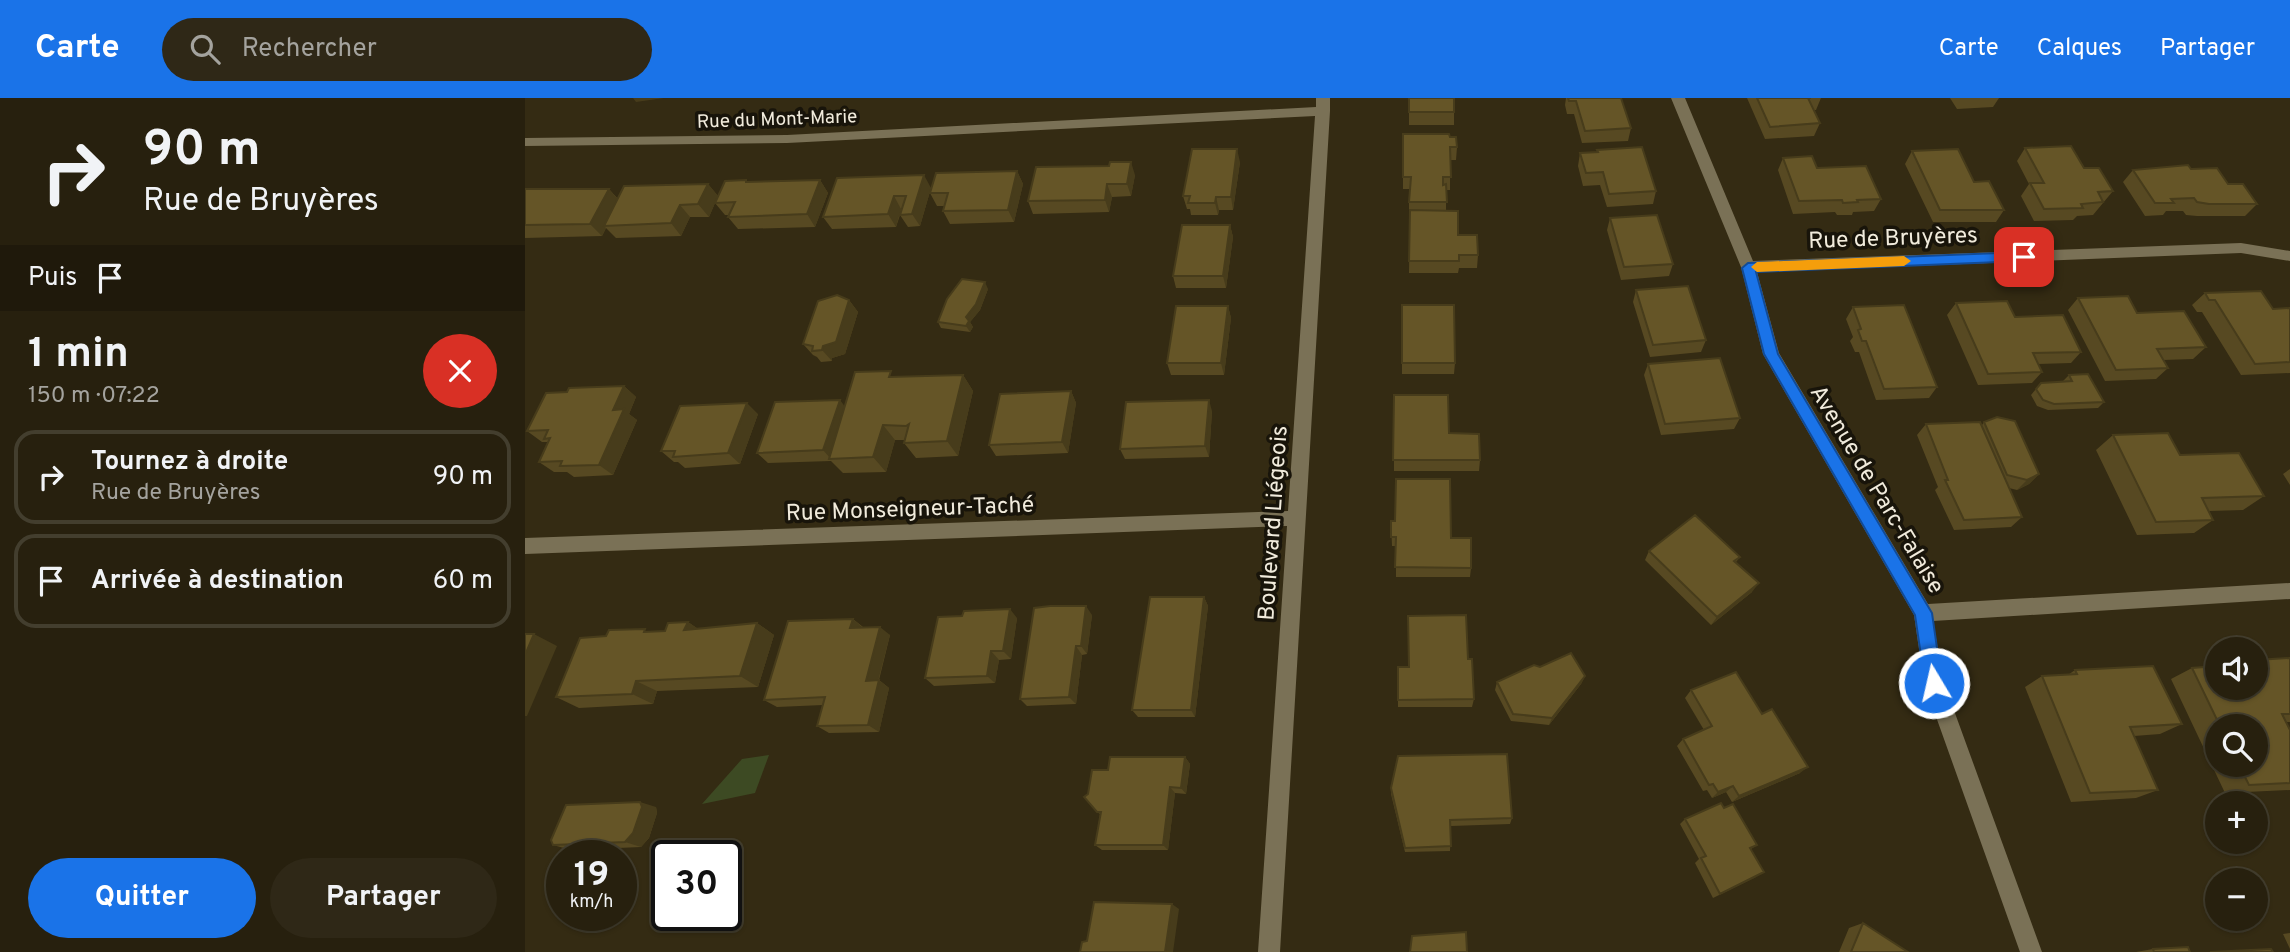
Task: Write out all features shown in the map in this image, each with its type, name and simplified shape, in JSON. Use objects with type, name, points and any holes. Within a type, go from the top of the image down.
[{"type":"street","name":"Avenue de Parc-Falaise","points":[[1678,98],[1748,268],[1771,354],[1923,613],[1934,683],[2031,952]]},
{"type":"street","name":"Rue du Mont-Marie","points":[[525,142],[787,139],[1323,104]]},
{"type":"street","name":"Boulevard Liégeois","points":[[1269,952],[1323,104]]},
{"type":"street","name":"Rue de Bruyères","points":[[1748,268],[2241,248],[2290,256]]},
{"type":"street","name":"Rue Monseigneur-Taché","points":[[525,546],[1297,518]]},
{"type":"street","points":[[1923,613],[2290,591]]},
{"type":"green space","points":[[769,755],[755,793],[702,804],[742,759]]},
{"type":"building","points":[[1409,98],[1454,98],[1454,112],[1409,112]]},
{"type":"building","points":[[1568,98],[1621,98],[1631,128],[1585,131],[1576,101],[1569,101]]},
{"type":"building","points":[[1757,98],[1808,98],[1820,123],[1770,127]]},
{"type":"building","points":[[1403,134],[1449,134],[1450,137],[1456,137],[1457,147],[1450,147],[1451,177],[1443,177],[1447,202],[1409,202],[1411,177],[1403,177]]},
{"type":"building","points":[[2071,146],[2084,168],[2099,168],[2113,191],[2098,192],[2103,202],[2081,204],[2083,208],[2044,209],[2030,183],[2044,183],[2025,148]]},
{"type":"building","points":[[1642,147],[1656,191],[1609,194],[1603,172],[1586,173],[1580,153],[1598,152],[1597,150]]},
{"type":"building","points":[[1192,149],[1237,149],[1231,197],[1216,197],[1215,203],[1188,203],[1190,196],[1183,196]]},
{"type":"building","points":[[1958,149],[1974,182],[1989,181],[2004,210],[1940,210],[1912,151]]},
{"type":"building","points":[[1812,156],[1817,168],[1866,166],[1881,199],[1843,203],[1842,200],[1799,201],[1783,158]]},
{"type":"building","points":[[1110,162],[1131,162],[1127,184],[1107,184],[1105,200],[1028,201],[1036,167],[1109,166]]},
{"type":"building","points":[[2188,165],[2191,169],[2217,168],[2228,184],[2243,184],[2257,204],[2209,204],[2197,202],[2194,198],[2171,199],[2174,203],[2155,203],[2133,170]]},
{"type":"building","points":[[1017,171],[1008,210],[943,211],[948,193],[930,193],[936,173]]},
{"type":"building","points":[[924,175],[912,214],[900,215],[906,196],[894,196],[888,214],[823,217],[837,178]]},
{"type":"building","points":[[820,180],[807,214],[728,217],[735,202],[715,203],[725,181]]},
{"type":"building","points":[[708,184],[698,204],[680,205],[671,223],[604,226],[624,186]]},
{"type":"building","points":[[525,189],[609,189],[590,224],[525,225]]},
{"type":"building","points":[[1410,210],[1458,211],[1458,235],[1477,235],[1478,255],[1459,255],[1459,261],[1409,261]]},
{"type":"building","points":[[1657,215],[1673,264],[1624,267],[1610,218]]},
{"type":"building","points":[[1182,225],[1230,225],[1223,276],[1173,276]]},
{"type":"building","points":[[962,279],[985,282],[976,304],[966,317],[969,321],[966,326],[938,322],[947,299]]},
{"type":"building","points":[[1688,286],[1706,340],[1653,345],[1636,290]]},
{"type":"building","points":[[2261,291],[2273,309],[2290,308],[2290,362],[2255,364],[2215,300],[2209,300],[2205,293]]},
{"type":"building","points":[[837,295],[849,300],[836,342],[823,346],[822,350],[812,351],[813,346],[803,344],[818,301]]},
{"type":"building","points":[[2128,296],[2137,313],[2184,311],[2206,347],[2157,349],[2168,368],[2116,370],[2078,298]]},
{"type":"building","points":[[2007,301],[2015,317],[2063,315],[2081,352],[2033,353],[2042,372],[1988,374],[1956,303]]},
{"type":"building","points":[[1402,305],[1454,305],[1455,363],[1402,363]]},
{"type":"building","points":[[1904,305],[1937,387],[1884,389],[1866,341],[1862,341],[1858,330],[1861,329],[1853,307]]},
{"type":"building","points":[[1176,306],[1228,306],[1221,363],[1167,363]]},
{"type":"building","points":[[1720,358],[1740,418],[1665,424],[1648,364]]},
{"type":"building","points":[[891,371],[889,377],[963,375],[947,441],[904,443],[909,424],[883,425],[873,457],[829,459],[855,372]]},
{"type":"building","points":[[2088,374],[2104,402],[2054,404],[2043,400],[2036,389],[2041,383],[2072,381],[2069,375]]},
{"type":"building","points":[[624,386],[613,410],[624,409],[599,465],[560,466],[562,461],[539,462],[550,438],[544,439],[548,430],[527,431],[546,393],[567,392],[569,388]]},
{"type":"building","points":[[1071,391],[1062,442],[989,445],[1000,394]]},
{"type":"building","points":[[1394,395],[1448,395],[1449,433],[1479,434],[1480,460],[1393,460]]},
{"type":"building","points":[[840,400],[823,450],[757,453],[775,402]]},
{"type":"building","points":[[1209,400],[1205,446],[1120,449],[1126,402]]},
{"type":"building","points":[[747,403],[728,453],[673,457],[675,451],[661,451],[680,406]]},
{"type":"building","points":[[1997,417],[2015,421],[2039,474],[2027,480],[2007,475],[1984,422]]},
{"type":"building","points":[[1980,422],[2022,517],[1964,520],[1945,480],[1948,480],[1926,424]]},
{"type":"building","points":[[2168,433],[2180,455],[2239,453],[2264,496],[2202,498],[2213,520],[2156,522],[2113,435]]},
{"type":"building","points":[[1396,479],[1450,479],[1451,538],[1471,538],[1471,568],[1395,567],[1396,537],[1391,537],[1391,521],[1395,521]]},
{"type":"building","points":[[1695,515],[1740,557],[1734,561],[1759,583],[1717,617],[1649,551]]},
{"type":"building","points":[[1150,597],[1204,597],[1191,710],[1132,710]]},
{"type":"building","points":[[1086,606],[1081,646],[1076,646],[1069,697],[1020,699],[1034,608]]},
{"type":"building","points":[[1010,609],[1003,651],[991,651],[987,676],[925,678],[938,617],[962,616],[964,611]]},
{"type":"building","points":[[1466,615],[1468,659],[1472,659],[1474,699],[1398,700],[1398,667],[1409,667],[1408,616]]},
{"type":"building","points":[[853,619],[850,628],[880,627],[866,681],[879,680],[868,725],[817,726],[825,697],[764,700],[788,621]]},
{"type":"building","points":[[688,622],[684,630],[757,623],[740,676],[636,681],[632,694],[556,697],[580,638],[606,636],[609,630],[665,631],[668,623]]},
{"type":"building","points":[[525,634],[534,634],[525,655]]},
{"type":"building","points":[[1571,653],[1585,676],[1552,718],[1513,714],[1497,682],[1534,665],[1540,667]]},
{"type":"building","points":[[2290,658],[2290,714],[2282,714],[2290,730],[2290,783],[2249,785],[2245,777],[2268,777],[2268,714],[2214,714],[2207,700],[2268,700],[2268,659]]},
{"type":"building","points":[[2153,666],[2182,724],[2130,727],[2158,790],[2090,793],[2042,676],[2077,674],[2075,670]]},
{"type":"building","points":[[2205,667],[2205,695],[2192,668]]},
{"type":"building","points":[[1736,672],[1762,714],[1772,709],[1808,767],[1739,796],[1733,786],[1718,792],[1713,784],[1709,785],[1683,739],[1712,726],[1691,690]]},
{"type":"building","points":[[1507,754],[1512,818],[1450,820],[1451,846],[1405,848],[1391,788],[1398,756]]},
{"type":"building","points":[[1110,757],[1185,757],[1181,788],[1170,787],[1163,845],[1095,845],[1101,812],[1097,812],[1084,797],[1088,794],[1092,770],[1108,770]]},
{"type":"building","points":[[640,802],[642,807],[633,833],[627,840],[551,840],[566,805]]},
{"type":"building","points":[[1721,803],[1724,808],[1733,804],[1757,845],[1750,848],[1764,872],[1720,894],[1701,858],[1706,856],[1685,819]]},
{"type":"building","points":[[1094,902],[1172,904],[1165,952],[1080,952],[1082,942],[1087,941]]},
{"type":"building","points":[[1863,923],[1908,952],[1851,952]]},
{"type":"building","points":[[1466,932],[1467,952],[1410,952],[1412,936]]},
{"type":"building","points":[[2188,947],[2190,952],[2154,952],[2153,949]]},
{"type":"building","points":[[2271,949],[2273,952],[2210,952]]},
{"type":"slow traffic","points":[[1757,267],[1904,261]]},
{"type":"route","points":[[1934,683],[1923,613],[1797,403],[1771,354],[1748,268],[2024,257]]}]
